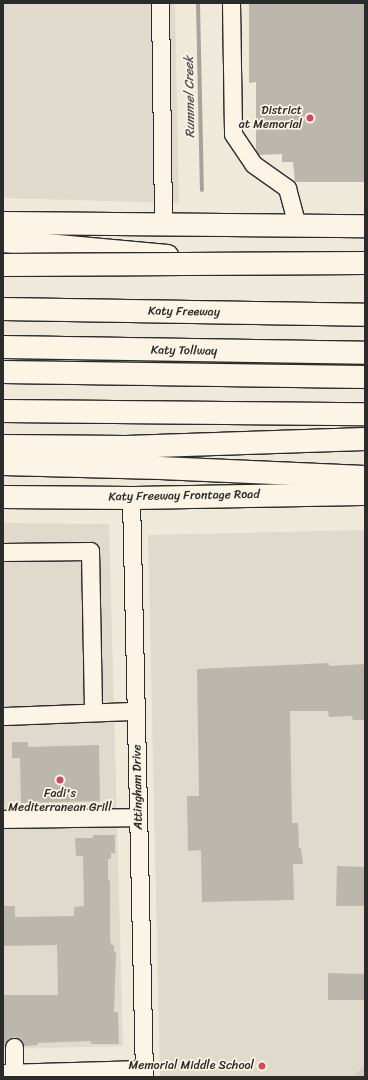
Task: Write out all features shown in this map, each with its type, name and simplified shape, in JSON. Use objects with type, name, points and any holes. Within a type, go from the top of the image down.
[{"type":"main road","points":[[3,223],[365,226]]},
{"type":"main road","points":[[3,241],[365,273]]},
{"type":"main road","points":[[3,265],[365,264]]},
{"type":"main road","name":"Katy Freeway","points":[[3,309],[365,315]]},
{"type":"main road","name":"Katy Tollway","points":[[3,347],[365,353]]},
{"type":"main road","name":"Katy Tollway","points":[[3,372],[365,377]]},
{"type":"main road","points":[[3,410],[365,414]]},
{"type":"main road","points":[[3,446],[126,447],[365,439]]},
{"type":"main road","points":[[3,464],[160,468],[365,477]]},
{"type":"main road","name":"Katy Freeway Frontage Road","points":[[3,497],[131,498],[365,494]]},
{"type":"street","points":[[160,3],[163,224]]},
{"type":"street","points":[[231,3],[233,134],[253,164],[287,188],[297,226]]},
{"type":"street","name":"Attingham Drive","points":[[131,498],[144,1073]]},
{"type":"street","points":[[3,552],[90,551],[94,712]]},
{"type":"street","points":[[3,716],[136,711]]},
{"type":"street","points":[[3,819],[138,817]]},
{"type":"street","points":[[14,1047],[9,1073],[144,1073]]},
{"type":"shaded area","points":[[3,3],[175,3],[179,203],[3,198]]},
{"type":"shaded area","points":[[3,523],[109,524],[123,1046],[3,1049]]},
{"type":"shaded area","points":[[365,530],[365,1077],[160,1077],[148,535]]},
{"type":"shaded area","points":[[365,1064],[365,1077],[353,1077]]},
{"type":"building","name":"District at Memorial","points":[[249,3],[365,3],[365,182],[295,182],[293,162],[282,162],[282,154],[259,155],[256,151],[256,82],[249,83]]},
{"type":"building","points":[[329,663],[329,666],[365,664],[365,720],[353,720],[352,716],[329,717],[328,711],[290,711],[292,823],[298,823],[299,848],[301,848],[303,864],[293,864],[294,900],[202,902],[201,850],[188,851],[187,796],[199,796],[197,669]]},
{"type":"building","name":"Fadi's Mediterranean Grill","points":[[12,742],[28,742],[28,747],[99,745],[100,801],[21,803],[20,758],[12,758]]},
{"type":"building","points":[[93,835],[115,835],[115,853],[111,853],[111,859],[108,859],[108,880],[110,881],[110,937],[111,945],[114,945],[114,952],[116,952],[114,1012],[118,1012],[119,1044],[91,1044],[91,1041],[38,1043],[38,1045],[24,1046],[19,1039],[14,1037],[9,1039],[3,1047],[3,995],[58,995],[57,945],[3,946],[3,906],[15,906],[15,917],[74,916],[74,907],[84,906],[83,856],[76,856],[75,838],[93,838]]},
{"type":"building","points":[[337,866],[365,867],[365,906],[336,906]]},
{"type":"building","points":[[328,973],[365,974],[365,1000],[328,1000]]},
{"type":"waterway","name":"Rummel Creek","points":[[198,3],[202,190]]},
{"type":"place","name":"District at Memorial","points":[[310,118]]},
{"type":"place","name":"Fadi's Mediterranean Grill","points":[[60,780]]},
{"type":"place","name":"Memorial Middle School","points":[[262,1066]]}]
